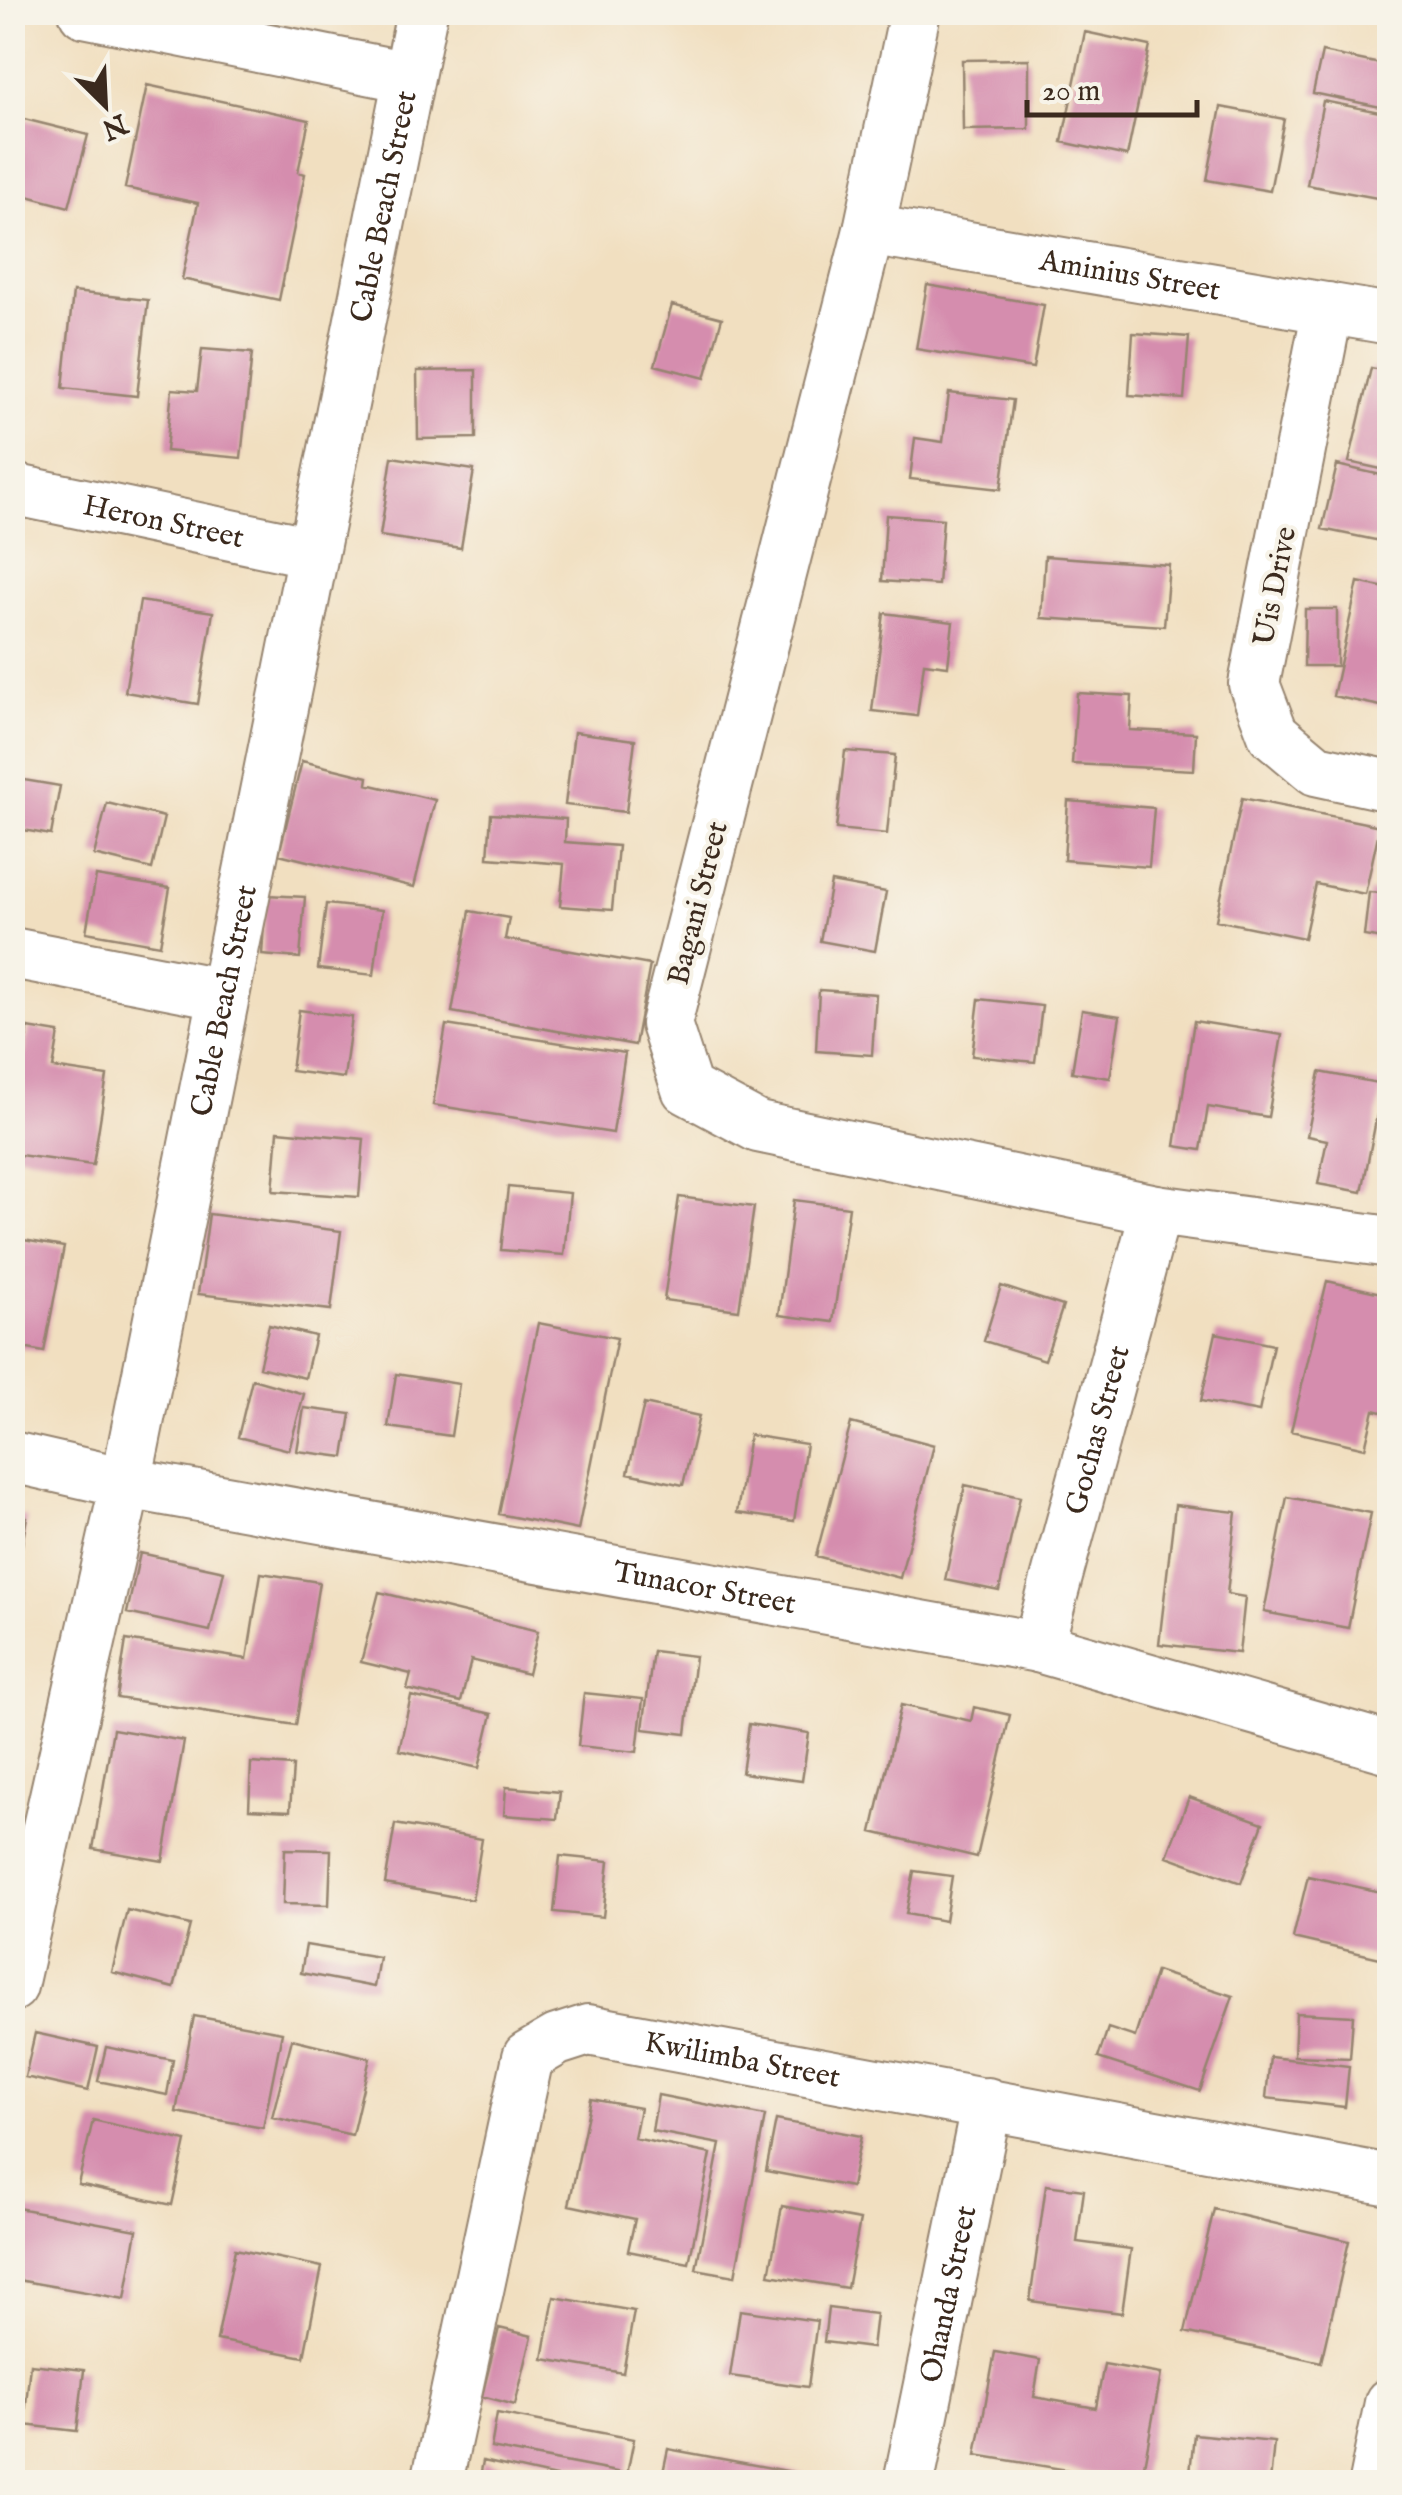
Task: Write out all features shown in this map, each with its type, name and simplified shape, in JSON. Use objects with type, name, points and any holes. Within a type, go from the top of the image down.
[{"type":"street","points":[[84,12],[408,77]]},
{"type":"street","name":"Cable Beach Street","points":[[12,1986],[126,1484],[422,12]]},
{"type":"street","name":"Bagani Street","points":[[915,12],[869,230],[666,1024],[686,1089],[758,1128],[1156,1210],[1390,1242]]},
{"type":"street","name":"Aminius Street","points":[[869,230],[1390,319]]},
{"type":"street","name":"Uis Drive","points":[[1328,308],[1254,684],[1273,734],[1316,770],[1390,786]]},
{"type":"street","name":"Heron Street","points":[[12,489],[312,552]]},
{"type":"street","points":[[12,953],[224,994]]},
{"type":"street","name":"Gochas Street","points":[[1038,1647],[1156,1210]]},
{"type":"street","name":"Tunacor Street","points":[[12,1457],[126,1484],[1038,1647],[1390,1748]]},
{"type":"street","name":"Kwilimba Street","points":[[437,2482],[528,2057],[557,2040],[588,2030],[1390,2180]]},
{"type":"street","name":"Ohanda Street","points":[[909,2482],[987,2104]]},
{"type":"street","points":[[1374,2482],[1390,2403]]},
{"type":"building","points":[[1085,32],[1150,46],[1127,156],[1062,142]]},
{"type":"building","points":[[1322,52],[1390,66],[1390,109],[1313,93]]},
{"type":"building","points":[[1029,59],[1029,129],[963,130],[962,60]]},
{"type":"building","points":[[147,85],[309,120],[298,172],[305,174],[279,300],[182,279],[198,203],[125,188]]},
{"type":"building","points":[[1323,101],[1390,114],[1388,200],[1307,185]]},
{"type":"building","points":[[1221,107],[1284,119],[1270,191],[1207,180]]},
{"type":"building","points":[[16,117],[88,135],[69,207],[12,192],[12,128]]},
{"type":"building","points":[[927,285],[1044,305],[1033,368],[916,349]]},
{"type":"building","points":[[73,292],[148,300],[137,396],[63,388]]},
{"type":"building","points":[[672,305],[722,318],[705,378],[655,365]]},
{"type":"building","points":[[1133,333],[1189,337],[1184,399],[1129,395]]},
{"type":"building","points":[[202,349],[252,353],[241,458],[166,451],[172,389],[197,391]]},
{"type":"building","points":[[1371,368],[1390,372],[1390,471],[1349,462]]},
{"type":"building","points":[[476,370],[476,438],[418,439],[417,371]]},
{"type":"building","points":[[949,393],[1013,400],[1001,489],[910,479],[915,438],[943,442]]},
{"type":"building","points":[[392,457],[474,470],[461,548],[380,536]]},
{"type":"building","points":[[1337,465],[1390,477],[1390,543],[1322,529]]},
{"type":"building","points":[[886,515],[943,519],[938,585],[882,581]]},
{"type":"building","points":[[1045,556],[1169,565],[1164,626],[1041,618]]},
{"type":"building","points":[[1358,582],[1390,589],[1390,708],[1333,696]]},
{"type":"building","points":[[140,601],[213,612],[198,704],[125,692]]},
{"type":"building","points":[[1305,609],[1337,609],[1337,666],[1304,666]]},
{"type":"building","points":[[884,613],[953,622],[948,666],[924,663],[917,716],[872,711]]},
{"type":"building","points":[[1077,693],[1132,696],[1130,730],[1196,733],[1194,770],[1072,764]]},
{"type":"building","points":[[574,732],[635,740],[626,812],[565,805]]},
{"type":"building","points":[[845,751],[895,755],[887,834],[836,829]]},
{"type":"building","points":[[302,761],[368,777],[367,784],[435,800],[414,887],[279,854]]},
{"type":"building","points":[[12,778],[60,786],[51,835],[12,828]]},
{"type":"building","points":[[1242,798],[1380,826],[1365,894],[1316,884],[1304,938],[1216,920]]},
{"type":"building","points":[[1068,801],[1154,808],[1149,867],[1064,860]]},
{"type":"building","points":[[107,803],[164,817],[152,869],[94,855]]},
{"type":"building","points":[[491,814],[566,819],[565,842],[618,846],[612,910],[560,906],[564,864],[488,858]]},
{"type":"building","points":[[96,876],[170,888],[160,945],[86,932]]},
{"type":"building","points":[[831,882],[886,892],[875,951],[820,941]]},
{"type":"building","points":[[1369,892],[1390,894],[1390,940],[1364,936]]},
{"type":"building","points":[[266,895],[305,897],[300,958],[262,955]]},
{"type":"building","points":[[326,904],[382,910],[374,975],[318,969]]},
{"type":"building","points":[[470,911],[509,918],[505,939],[650,965],[635,1045],[452,1012]]},
{"type":"building","points":[[819,990],[876,994],[872,1055],[816,1051]]},
{"type":"building","points":[[979,999],[1042,1006],[1035,1062],[972,1056]]},
{"type":"building","points":[[299,1010],[352,1017],[344,1078],[291,1071]]},
{"type":"building","points":[[1082,1010],[1120,1016],[1110,1078],[1072,1072]]},
{"type":"building","points":[[1194,1021],[1282,1035],[1268,1117],[1208,1107],[1201,1150],[1175,1146]]},
{"type":"building","points":[[446,1025],[625,1053],[613,1133],[433,1105]]},
{"type":"building","points":[[28,1028],[59,1033],[53,1068],[107,1076],[93,1165],[12,1154],[12,1128]]},
{"type":"building","points":[[1320,1072],[1383,1084],[1362,1192],[1318,1184],[1327,1140],[1307,1136]]},
{"type":"building","points":[[278,1131],[364,1139],[359,1197],[273,1191]]},
{"type":"building","points":[[508,1187],[570,1193],[564,1255],[501,1250]]},
{"type":"building","points":[[679,1197],[754,1207],[739,1310],[664,1300]]},
{"type":"building","points":[[794,1200],[849,1207],[833,1322],[779,1315]]},
{"type":"building","points":[[209,1214],[341,1231],[331,1310],[198,1294]]},
{"type":"building","points":[[12,1238],[64,1247],[44,1352],[12,1346]]},
{"type":"building","points":[[1327,1281],[1390,1295],[1390,1414],[1374,1410],[1365,1448],[1291,1431]]},
{"type":"building","points":[[1001,1286],[1063,1306],[1045,1360],[984,1341]]},
{"type":"building","points":[[538,1323],[617,1338],[578,1530],[499,1514]]},
{"type":"building","points":[[269,1325],[315,1336],[305,1378],[259,1367]]},
{"type":"building","points":[[1216,1333],[1273,1345],[1259,1412],[1201,1401]]},
{"type":"building","points":[[396,1374],[459,1384],[451,1436],[388,1427]]},
{"type":"building","points":[[252,1379],[304,1394],[289,1450],[238,1437]]},
{"type":"building","points":[[644,1404],[699,1416],[683,1485],[628,1473]]},
{"type":"building","points":[[304,1408],[351,1414],[344,1457],[297,1451]]},
{"type":"building","points":[[851,1423],[934,1445],[900,1578],[816,1556]]},
{"type":"building","points":[[749,1435],[806,1444],[794,1521],[737,1513]]},
{"type":"building","points":[[965,1485],[1020,1497],[999,1591],[945,1580]]},
{"type":"building","points":[[1287,1497],[1371,1513],[1348,1628],[1264,1612]]},
{"type":"building","points":[[1175,1505],[1236,1512],[1227,1594],[1245,1597],[1239,1653],[1159,1644]]},
{"type":"building","points":[[12,1514],[27,1517],[14,1591],[12,1591]]},
{"type":"building","points":[[140,1553],[224,1571],[210,1631],[127,1613]]},
{"type":"building","points":[[1390,1570],[1390,1628],[1378,1626]]},
{"type":"building","points":[[261,1573],[319,1582],[296,1725],[117,1698],[126,1640],[247,1659]]},
{"type":"building","points":[[379,1592],[538,1631],[528,1674],[471,1660],[461,1702],[407,1689],[411,1674],[361,1662]]},
{"type":"building","points":[[653,1651],[695,1656],[686,1734],[643,1729]]},
{"type":"building","points":[[584,1693],[643,1699],[637,1752],[578,1746]]},
{"type":"building","points":[[411,1696],[492,1714],[479,1768],[399,1750]]},
{"type":"building","points":[[901,1705],[971,1721],[974,1707],[1010,1715],[977,1857],[872,1832]]},
{"type":"building","points":[[749,1724],[809,1733],[802,1781],[742,1773]]},
{"type":"building","points":[[113,1729],[184,1741],[163,1861],[93,1849]]},
{"type":"building","points":[[251,1763],[293,1766],[290,1811],[249,1809]]},
{"type":"building","points":[[506,1787],[560,1792],[557,1819],[504,1815]]},
{"type":"building","points":[[1189,1797],[1263,1823],[1241,1883],[1167,1856]]},
{"type":"building","points":[[395,1824],[482,1839],[472,1900],[385,1884]]},
{"type":"building","points":[[285,1849],[331,1850],[329,1905],[283,1904]]},
{"type":"building","points":[[560,1856],[609,1861],[603,1917],[554,1912]]},
{"type":"building","points":[[914,1871],[952,1876],[945,1921],[906,1914]]},
{"type":"building","points":[[1308,1876],[1390,1894],[1390,1915],[1380,1958],[1293,1938]]},
{"type":"building","points":[[127,1910],[190,1925],[174,1988],[112,1972]]},
{"type":"building","points":[[306,1945],[379,1957],[374,1987],[301,1973]]},
{"type":"building","points":[[1156,1971],[1233,1996],[1200,2091],[1098,2058],[1108,2028],[1135,2037]]},
{"type":"building","points":[[1296,2013],[1353,2016],[1350,2058],[1294,2056]]},
{"type":"building","points":[[194,2016],[282,2032],[263,2128],[176,2112]]},
{"type":"building","points":[[35,2033],[98,2047],[88,2091],[25,2077]]},
{"type":"building","points":[[292,2039],[370,2058],[352,2135],[272,2117]]},
{"type":"building","points":[[106,2047],[173,2060],[167,2095],[98,2081]]},
{"type":"building","points":[[1270,2057],[1349,2066],[1345,2107],[1266,2098]]},
{"type":"building","points":[[658,2095],[765,2116],[735,2276],[696,2269],[720,2144],[652,2131]]},
{"type":"building","points":[[591,2099],[640,2108],[634,2138],[711,2154],[689,2263],[628,2251],[635,2219],[569,2205]]},
{"type":"building","points":[[93,2120],[186,2141],[172,2205],[78,2184]]},
{"type":"building","points":[[776,2120],[861,2136],[851,2187],[766,2171]]},
{"type":"building","points":[[1046,2185],[1084,2190],[1077,2242],[1131,2249],[1122,2313],[1030,2301]]},
{"type":"building","points":[[782,2206],[860,2220],[847,2288],[769,2275]]},
{"type":"building","points":[[12,2207],[137,2230],[125,2299],[12,2279]]},
{"type":"building","points":[[1214,2209],[1349,2241],[1321,2362],[1185,2332]]},
{"type":"building","points":[[235,2249],[322,2267],[304,2357],[217,2340]]},
{"type":"building","points":[[554,2297],[634,2311],[623,2373],[543,2359]]},
{"type":"building","points":[[828,2308],[876,2314],[872,2348],[824,2342]]},
{"type":"building","points":[[740,2310],[817,2321],[808,2387],[730,2376]]},
{"type":"building","points":[[499,2328],[532,2336],[515,2405],[482,2396]]},
{"type":"building","points":[[995,2352],[1040,2360],[1034,2397],[1096,2408],[1104,2364],[1161,2374],[1141,2482],[976,2455]]},
{"type":"building","points":[[30,2364],[84,2370],[77,2431],[24,2425]]},
{"type":"building","points":[[497,2413],[634,2439],[627,2474],[491,2448]]},
{"type":"building","points":[[1194,2434],[1274,2442],[1270,2482],[1189,2482]]},
{"type":"building","points":[[668,2449],[841,2481],[661,2482]]},
{"type":"building","points":[[483,2461],[574,2481],[574,2482],[479,2482]]}]
